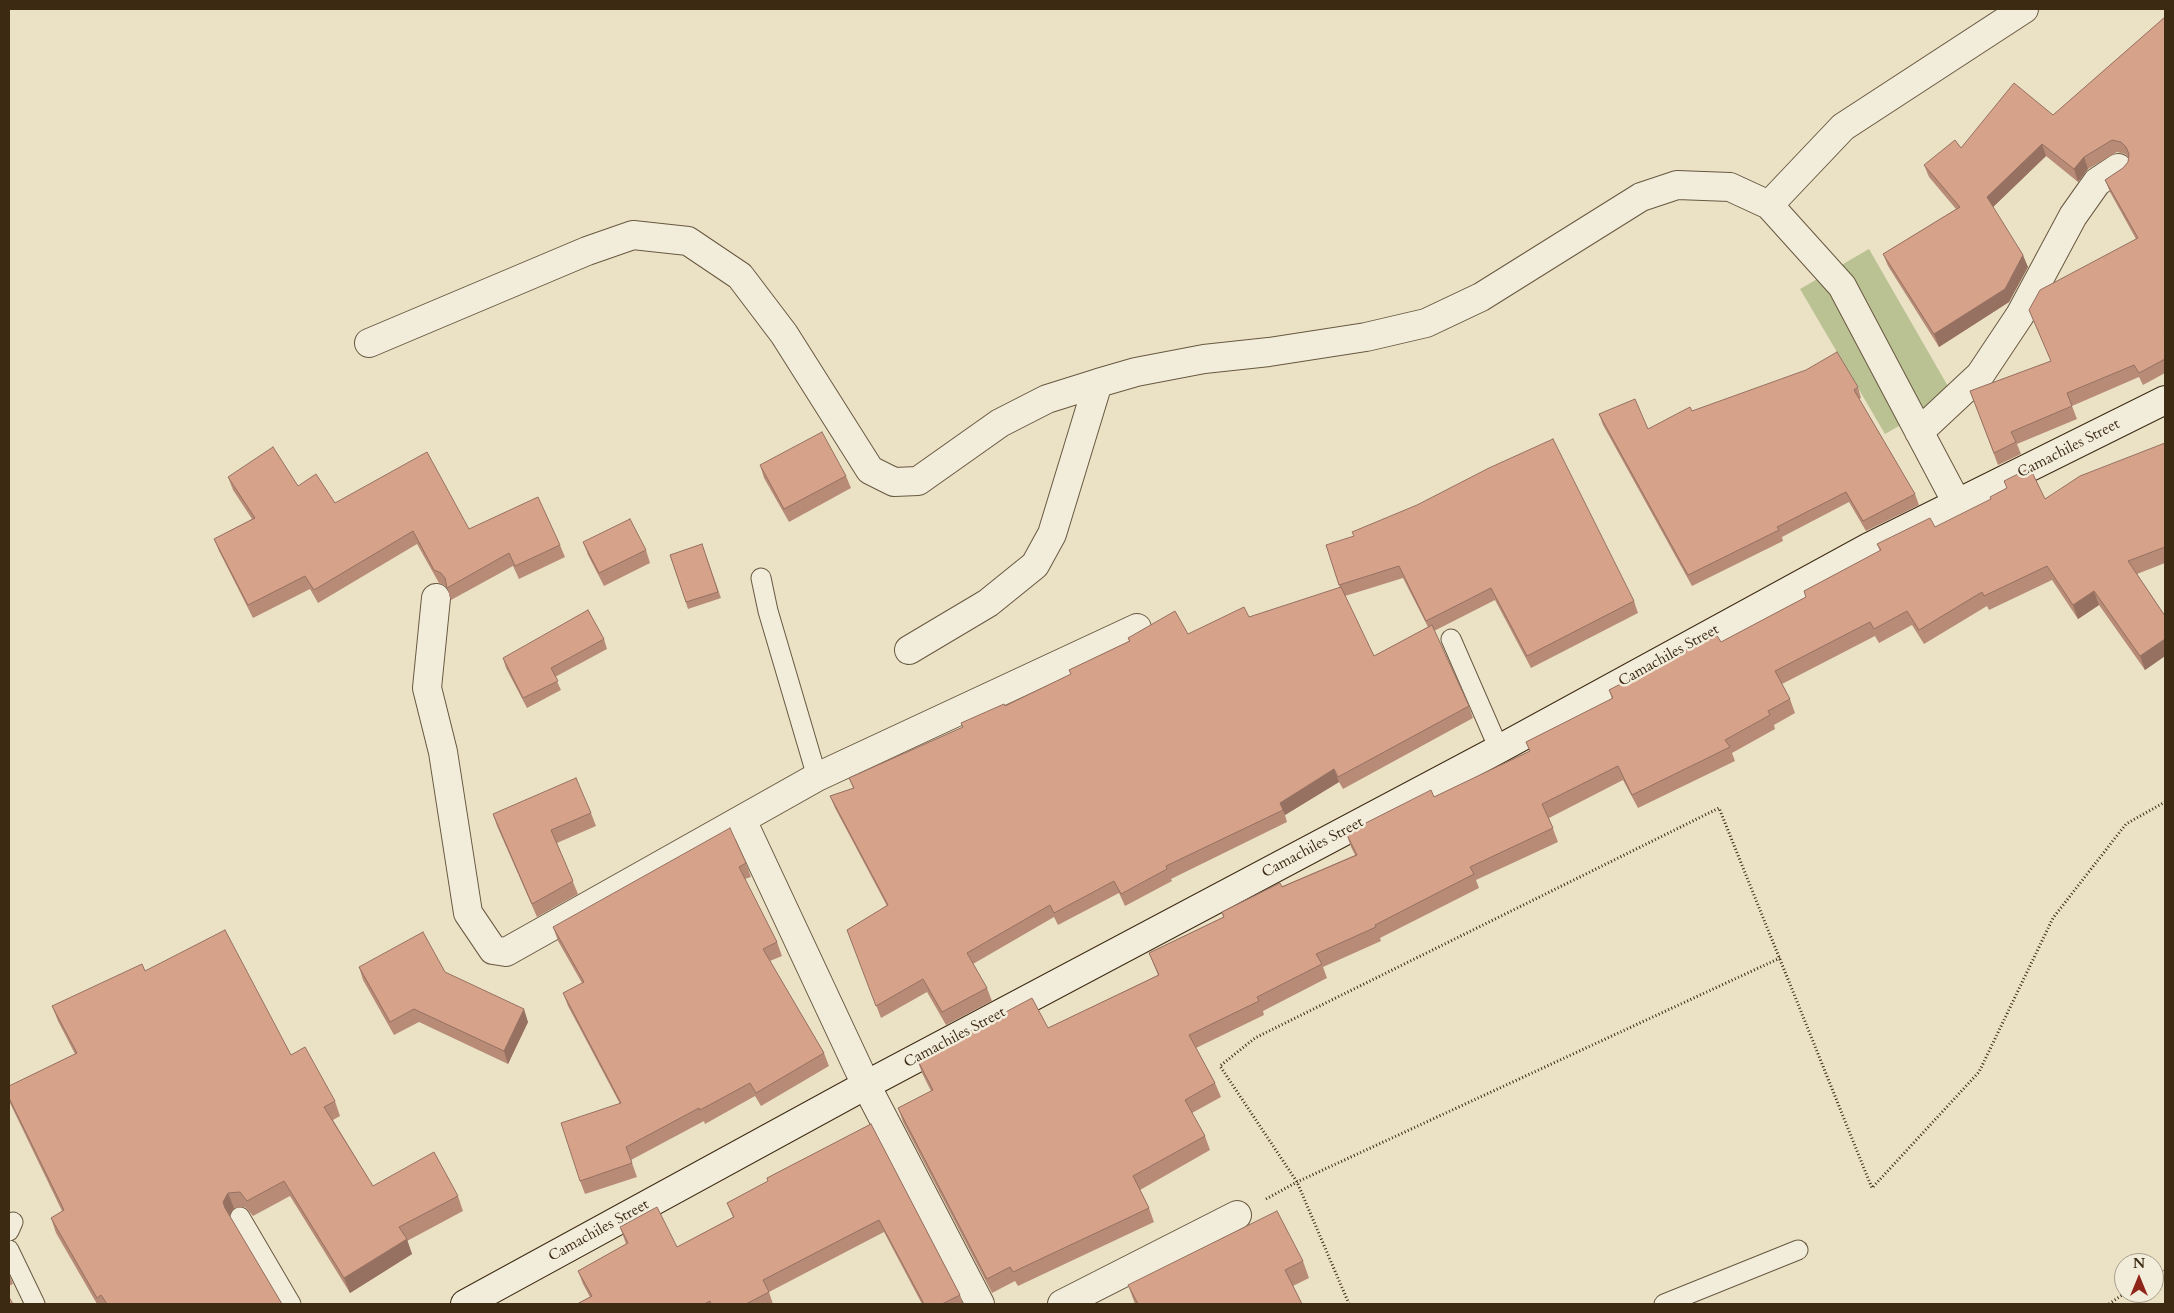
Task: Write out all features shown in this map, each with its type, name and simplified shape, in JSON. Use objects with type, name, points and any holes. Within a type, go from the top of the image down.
[{"type":"street","points":[[1769,205],[1843,127],[2024,9]]},
{"type":"street","points":[[1919,432],[1980,375],[2020,315],[2073,216],[2097,182],[2118,168]]},
{"type":"street","points":[[369,343],[587,250],[633,235],[688,241],[740,276],[784,334],[870,470],[894,482],[918,481],[1000,423],[1047,399],[1136,372],[1204,358],[1366,337],[1426,323],[1480,297],[1641,198],[1677,185],[1730,187],[1769,205],[1842,286],[1958,505]]},
{"type":"street","points":[[909,650],[988,603],[1035,565],[1052,534],[1098,383]]},
{"type":"street","name":"Camachiles Street","points":[[465,1304],[866,1085],[1498,749],[1869,547],[1958,505],[2165,400]]},
{"type":"street","points":[[436,598],[427,688],[443,752],[468,913],[493,950],[506,952],[817,777],[1137,628]]},
{"type":"street","points":[[742,820],[866,1085],[980,1304]]},
{"type":"street","points":[[1062,1304],[1237,1215]]},
{"type":"lane","points":[[761,578],[768,611],[817,777]]},
{"type":"lane","points":[[1451,639],[1498,749]]},
{"type":"lane","points":[[240,1217],[291,1304]]},
{"type":"lane","points":[[9,1250],[35,1304]]},
{"type":"lane","points":[[1664,1304],[1798,1250]]},
{"type":"path","points":[[1349,1304],[1297,1182],[1220,1066],[1255,1038],[1719,808],[1872,1188],[1979,1072],[2052,918],[2126,824],[2165,802]]},
{"type":"path","points":[[1237,1215],[1297,1182],[1780,958]]},
{"type":"green space","points":[[1869,249],[1953,395],[1885,434],[1800,289]]},
{"type":"building","points":[[2165,17],[2165,359],[2139,373],[2134,365],[2067,393],[2072,406],[2011,432],[2016,442],[1994,453],[1970,391],[2051,361],[2029,310],[2040,290],[2138,238],[2105,180],[2123,168],[2128,162],[2129,154],[2126,147],[2121,142],[2112,140],[2084,157],[2074,169],[2042,144],[1987,197],[2023,255],[2005,289],[1934,334],[1883,254],[1960,207],[1924,165],[1955,140],[1961,148],[2014,83],[2053,115]]},
{"type":"building","points":[[1837,352],[1858,387],[1854,390],[1915,494],[1863,521],[1846,492],[1777,527],[1779,530],[1688,575],[1599,414],[1635,399],[1648,429],[1690,407],[1692,411],[1806,370]]},
{"type":"building","points":[[822,432],[846,476],[784,509],[760,465]]},
{"type":"building","points":[[1553,439],[1634,601],[1527,656],[1491,588],[1426,621],[1399,566],[1339,585],[1326,545],[1354,536],[1352,532],[1417,505],[1489,468]]},
{"type":"building","points":[[2165,443],[2165,547],[2128,561],[2165,616],[2165,639],[2140,656],[2094,591],[2073,605],[2047,566],[1984,596],[1982,592],[1919,630],[1907,611],[1874,629],[1870,622],[1775,671],[1790,699],[1768,711],[1770,715],[1725,740],[1730,747],[1632,795],[1618,766],[1542,804],[1553,828],[1470,867],[1474,874],[1375,925],[1376,927],[1316,954],[1322,964],[1257,997],[1259,1001],[1189,1035],[1215,1083],[1185,1100],[1205,1136],[1133,1176],[1149,1208],[1013,1272],[1010,1267],[987,1279],[898,1108],[933,1090],[917,1059],[1032,998],[1048,1028],[1159,975],[1149,953],[1224,917],[1222,912],[1280,883],[1282,887],[1357,855],[1346,833],[1431,790],[1434,797],[1530,751],[1526,742],[1613,698],[1609,690],[1716,634],[1721,642],[1806,597],[1804,591],[1881,550],[1877,544],[1930,518],[1935,527],[1991,499],[1990,497],[2007,488],[2004,481],[2030,468],[2045,499],[2080,476]]},
{"type":"building","points":[[273,447],[298,486],[316,474],[335,503],[427,452],[469,529],[538,497],[560,545],[515,566],[509,553],[447,588],[445,578],[441,573],[434,570],[413,531],[314,590],[305,576],[248,605],[214,539],[255,518],[228,477]]},
{"type":"building","points":[[630,519],[646,550],[599,573],[583,542]]},
{"type":"building","points":[[702,544],[718,592],[686,602],[670,555]]},
{"type":"building","points":[[1341,587],[1374,656],[1432,625],[1469,706],[1338,777],[1334,769],[1280,803],[1283,810],[1166,866],[1167,869],[1121,894],[1114,881],[1054,913],[1050,905],[967,953],[987,988],[942,1012],[923,979],[876,1006],[847,930],[888,905],[830,796],[854,788],[849,778],[963,727],[961,723],[1004,704],[1005,706],[1071,674],[1069,670],[1130,641],[1128,638],[1175,611],[1188,634],[1244,607],[1249,617]]},
{"type":"building","points":[[588,610],[604,639],[551,668],[558,681],[523,698],[503,658]]},
{"type":"building","points":[[576,778],[591,813],[551,830],[573,881],[532,904],[493,814]]},
{"type":"building","points":[[730,828],[746,863],[739,867],[777,942],[763,949],[824,1053],[756,1093],[750,1083],[700,1110],[699,1108],[626,1147],[632,1163],[580,1181],[561,1123],[621,1103],[563,993],[584,982],[553,927]]},
{"type":"building","points":[[225,930],[291,1055],[305,1047],[335,1101],[324,1107],[373,1186],[434,1152],[458,1196],[399,1227],[407,1239],[344,1278],[284,1181],[247,1201],[240,1192],[228,1193],[223,1202],[225,1208],[282,1304],[107,1304],[101,1295],[97,1298],[51,1218],[64,1210],[9,1098],[9,1086],[77,1053],[52,1006],[142,964],[145,971]]},
{"type":"building","points":[[423,932],[445,972],[524,1009],[504,1051],[414,1009],[390,1022],[359,967]]},
{"type":"building","points":[[871,1124],[960,1295],[942,1304],[924,1304],[879,1220],[763,1280],[769,1292],[746,1304],[711,1304],[710,1301],[704,1304],[577,1304],[592,1296],[578,1271],[628,1243],[620,1227],[657,1207],[677,1247],[734,1217],[727,1203],[768,1181],[767,1178]]},
{"type":"building","points":[[1277,1211],[1303,1261],[1285,1270],[1302,1304],[1138,1304],[1128,1285]]}]
